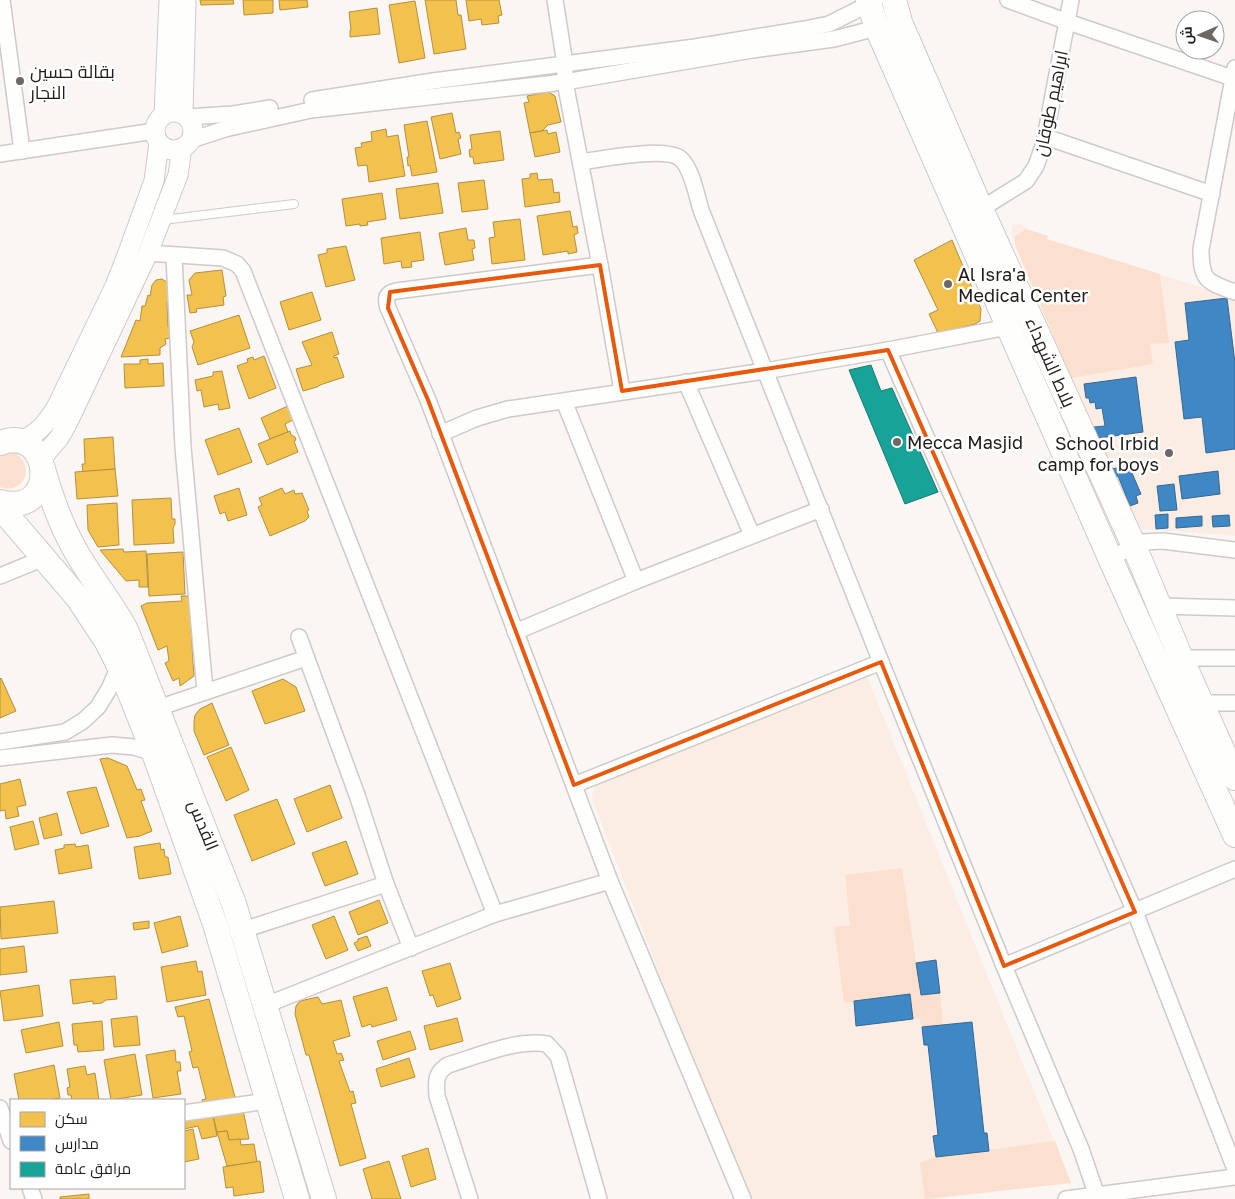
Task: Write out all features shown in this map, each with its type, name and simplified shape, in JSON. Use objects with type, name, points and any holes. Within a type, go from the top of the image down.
[{"type":"main road","points":[[872,1],[877,28],[1110,558],[1235,835]]},
{"type":"main road","name":"بلاط الشهداء","points":[[897,11],[981,209],[1134,546],[1201,703],[1227,743],[1235,778]]},
{"type":"main road","points":[[0,502],[9,504],[20,503],[30,498],[38,490],[43,480],[42,464],[36,452],[28,445],[10,443]]},
{"type":"main road","name":"القدس","points":[[42,464],[54,504],[65,531],[126,630],[225,877],[243,930],[324,1199]]},
{"type":"main road","name":"القدس","points":[[0,507],[78,598],[119,666],[154,753],[215,924],[297,1199]]},
{"type":"street","points":[[2,0],[22,151]]},
{"type":"street","points":[[164,115],[169,0]]},
{"type":"street","points":[[185,116],[186,0]]},
{"type":"street","points":[[555,0],[565,64],[565,82],[622,391]]},
{"type":"street","points":[[1008,0],[1068,22],[1234,75],[1201,249],[1201,267],[1206,278],[1217,286],[1235,292]]},
{"type":"street","name":"ابراهيم طوقان","points":[[981,209],[1026,181],[1036,166],[1046,137],[1071,0]]},
{"type":"street","points":[[185,116],[233,114],[433,81],[695,47],[806,29],[829,24],[872,1]]},
{"type":"street","points":[[157,137],[170,150],[225,128],[311,110],[565,82],[752,50],[834,39],[877,28],[897,11]]},
{"type":"street","points":[[10,443],[36,434],[56,408],[111,294],[154,181],[159,119],[164,115],[177,112],[185,116],[193,127],[178,175],[148,253],[68,422],[42,464]]},
{"type":"street","points":[[0,154],[157,137]]},
{"type":"street","points":[[1046,137],[1212,194]]},
{"type":"street","points":[[581,162],[653,153],[670,154],[681,159],[689,172],[701,210],[881,662],[1004,966],[1081,1149],[1096,1196]]},
{"type":"street","points":[[148,253],[223,258],[237,264],[246,277],[495,914]]},
{"type":"street","points":[[174,256],[183,447],[205,691]]},
{"type":"street","points":[[600,265],[396,291],[387,295],[388,308],[428,400],[514,632],[610,881],[743,1199]]},
{"type":"street","points":[[440,434],[477,418],[508,409],[765,371],[1008,327]]},
{"type":"street","points":[[888,350],[1135,912],[1235,1169]]},
{"type":"street","points":[[686,382],[752,535]]},
{"type":"street","points":[[564,401],[636,581]]},
{"type":"street","points":[[514,632],[636,581],[821,508]]},
{"type":"street","points":[[1110,558],[1143,542],[1163,541],[1235,550]]},
{"type":"street","points":[[0,576],[44,558]]},
{"type":"street","points":[[1159,606],[1235,608]]},
{"type":"street","points":[[299,637],[357,795],[386,884],[411,948]]},
{"type":"street","points":[[158,708],[306,658]]},
{"type":"street","points":[[1181,658],[1235,658]]},
{"type":"street","points":[[574,785],[881,662]]},
{"type":"street","points":[[0,742],[65,732],[83,722],[98,707],[110,689],[119,666]]},
{"type":"street","points":[[1201,703],[1235,703]]},
{"type":"street","points":[[0,758],[112,745],[134,747],[154,753]]},
{"type":"street","points":[[1004,966],[1235,869]]},
{"type":"street","points":[[266,1005],[495,914],[610,881]]},
{"type":"street","points":[[243,930],[386,884]]},
{"type":"street","points":[[470,1199],[437,1096],[436,1083],[440,1070],[448,1065],[520,1044],[534,1042],[547,1044],[558,1056],[600,1199]]},
{"type":"street","points":[[185,1113],[267,1100]]},
{"type":"street","points":[[0,1108],[10,1138]]},
{"type":"street","points":[[1066,1199],[1235,1177]]},
{"type":"lane","points":[[161,221],[294,204]]},
{"type":"highlighted area","points":[[600,265],[622,391],[888,350],[1135,912],[1004,966],[881,662],[574,785],[428,400],[388,308],[390,292]]},
{"type":"shaded area","name":"School Irbid camp for boys","points":[[1022,224],[1026,229],[1048,236],[1047,239],[1235,298],[1235,536],[1134,528],[1015,245],[1015,240],[1011,234],[1013,225]]},
{"type":"shaded area","points":[[1026,229],[1048,236],[1047,239],[1160,274],[1169,343],[1150,344],[1153,364],[1071,378],[1015,245],[1014,237]]},
{"type":"shaded area","points":[[13,452],[20,457],[24,464],[26,471],[24,477],[16,487],[8,489],[0,487],[0,453]]},
{"type":"shaded area","points":[[864,676],[868,679],[1071,1183],[935,1199],[747,1199],[592,799],[593,791],[595,784]]},
{"type":"shaded area","points":[[902,868],[921,995],[940,993],[943,1025],[922,1027],[919,1018],[913,1019],[910,994],[844,1003],[834,927],[850,925],[845,875]]},
{"type":"shaded area","points":[[1055,1141],[1071,1183],[925,1199],[920,1163],[936,1157]]},
{"type":"building: سكن","points":[[200,0],[233,0],[234,4],[201,5]]},
{"type":"building: سكن","points":[[243,0],[273,0],[273,13],[244,15]]},
{"type":"building: سكن","points":[[279,0],[307,0],[308,7],[280,10]]},
{"type":"building: سكن","points":[[425,0],[456,0],[458,15],[461,15],[466,49],[434,54]]},
{"type":"building: سكن","points":[[466,0],[499,0],[502,15],[498,16],[499,23],[482,25],[481,19],[469,21]]},
{"type":"building: سكن","points":[[415,1],[425,58],[399,63],[389,5]]},
{"type":"building: سكن","points":[[377,8],[380,34],[350,37],[349,12]]},
{"type":"building: سكن","points":[[548,92],[555,96],[561,122],[548,125],[542,131],[530,133],[524,103],[529,102],[527,96]]},
{"type":"building: سكن","points":[[452,113],[456,133],[459,132],[461,138],[458,139],[461,154],[440,159],[431,117]]},
{"type":"building: سكن","points":[[427,121],[437,172],[412,176],[410,165],[408,166],[407,157],[409,157],[404,125]]},
{"type":"building: سكن","points":[[386,129],[387,137],[398,135],[405,176],[369,182],[367,165],[358,166],[355,148],[362,147],[361,143],[372,141],[371,132]]},
{"type":"building: سكن","points":[[547,130],[548,134],[556,132],[560,152],[535,157],[530,133]]},
{"type":"building: سكن","points":[[500,131],[504,160],[474,164],[469,150],[472,149],[470,135]]},
{"type":"building: سكن","points":[[537,173],[538,180],[552,179],[554,193],[559,192],[560,202],[525,207],[522,179],[530,178],[530,174]]},
{"type":"building: سكن","points":[[484,180],[488,209],[462,212],[458,183]]},
{"type":"building: سكن","points":[[438,183],[443,213],[400,219],[396,189]]},
{"type":"building: سكن","points":[[382,193],[386,219],[367,222],[368,225],[346,226],[342,199]]},
{"type":"building: سكن","points":[[570,211],[573,227],[577,226],[578,233],[574,235],[577,252],[568,254],[568,251],[543,255],[537,216]]},
{"type":"building: سكن","points":[[520,219],[525,260],[492,264],[489,238],[495,237],[493,222]]},
{"type":"building: سكن","points":[[466,228],[468,240],[474,240],[475,248],[472,249],[474,260],[445,265],[439,233]]},
{"type":"building: سكن","points":[[420,232],[424,260],[411,262],[412,267],[402,268],[401,261],[384,264],[381,238]]},
{"type":"building: سكن","name":"Al Isra'a Medical Center","points":[[952,240],[981,309],[980,321],[975,324],[938,333],[929,314],[938,310],[914,260]]},
{"type":"building: سكن","points":[[346,246],[355,280],[326,287],[318,255],[327,253],[327,249]]},
{"type":"building: سكن","points":[[222,270],[226,296],[223,297],[224,305],[196,309],[197,312],[190,313],[187,295],[192,295],[189,280],[195,273]]},
{"type":"building: سكن","points":[[162,279],[170,284],[173,301],[167,302],[170,338],[165,339],[166,344],[160,348],[160,355],[121,357],[136,320],[140,321],[142,306],[145,306],[148,295],[150,296],[152,285],[156,280]]},
{"type":"building: سكن","points":[[312,292],[321,320],[289,330],[280,302]]},
{"type":"building: سكن","points":[[239,315],[250,348],[198,365],[192,347],[194,342],[190,331]]},
{"type":"building: سكن","points":[[332,332],[339,354],[334,356],[334,358],[337,357],[344,377],[303,391],[296,369],[312,365],[302,342]]},
{"type":"building: سكن","points":[[264,356],[276,388],[249,399],[237,366],[248,362],[247,359],[253,357],[254,360]]},
{"type":"building: سكن","points":[[148,359],[148,364],[163,363],[164,386],[125,388],[124,364],[140,364],[140,360]]},
{"type":"building: سكن","points":[[222,371],[230,408],[219,410],[218,404],[204,407],[201,390],[197,391],[195,380],[213,376],[213,372]]},
{"type":"building: سكن","points":[[288,406],[293,420],[285,424],[288,432],[270,439],[261,418]]},
{"type":"building: سكن","points":[[239,428],[252,462],[218,475],[205,440]]},
{"type":"building: سكن","points":[[290,431],[291,435],[295,437],[296,440],[294,441],[298,452],[267,465],[258,444]]},
{"type":"building: سكن","points":[[113,437],[115,469],[83,472],[82,464],[85,464],[84,439]]},
{"type":"building: سكن","points":[[115,469],[118,496],[77,499],[75,472]]},
{"type":"building: سكن","points":[[239,488],[247,515],[228,521],[225,512],[220,514],[214,496]]},
{"type":"building: سكن","points":[[282,488],[285,494],[294,490],[295,494],[302,493],[309,510],[307,511],[309,517],[305,521],[270,536],[258,507],[262,505],[259,498]]},
{"type":"building: سكن","points":[[171,498],[172,519],[175,519],[173,528],[174,543],[134,545],[132,500]]},
{"type":"building: سكن","points":[[117,503],[119,545],[98,547],[88,530],[87,505]]},
{"type":"building: سكن","points":[[123,549],[124,552],[146,551],[148,587],[139,587],[139,580],[126,581],[100,550]]},
{"type":"building: سكن","points":[[183,552],[185,594],[149,596],[147,554]]},
{"type":"building: سكن","points":[[181,596],[189,596],[194,676],[180,686],[179,678],[173,681],[165,663],[169,661],[167,646],[158,650],[141,606],[147,603],[182,601]]},
{"type":"building: سكن","points":[[0,679],[16,711],[0,718]]},
{"type":"building: سكن","points":[[283,679],[296,687],[305,711],[265,724],[252,691]]},
{"type":"building: سكن","points":[[212,703],[229,745],[204,755],[194,731],[195,715],[200,709]]},
{"type":"building: سكن","points":[[231,747],[249,790],[226,801],[207,757]]},
{"type":"building: سكن","points":[[108,758],[127,766],[137,790],[141,789],[145,800],[141,801],[152,831],[140,836],[127,838],[100,759]]},
{"type":"building: سكن","points":[[20,779],[26,805],[17,807],[19,816],[6,819],[5,810],[0,811],[0,784]]},
{"type":"building: سكن","points":[[330,785],[342,818],[307,832],[294,799]]},
{"type":"building: سكن","points":[[96,787],[109,826],[81,834],[67,792]]},
{"type":"building: سكن","points":[[277,799],[295,844],[252,861],[234,815]]},
{"type":"building: سكن","points":[[57,813],[62,835],[44,839],[39,818]]},
{"type":"building: سكن","points":[[33,821],[39,844],[15,850],[10,827]]},
{"type":"building: سكن","points":[[346,841],[358,874],[325,886],[312,853]]},
{"type":"building: سكن","points":[[160,843],[161,850],[164,849],[165,857],[168,857],[171,874],[139,879],[134,847]]},
{"type":"building: سكن","points":[[75,844],[76,847],[88,845],[92,868],[59,874],[55,850],[64,848],[64,845]]},
{"type":"building: سكن","points":[[379,900],[388,923],[358,935],[349,912]]},
{"type":"building: سكن","points":[[54,901],[58,933],[1,939],[0,907]]},
{"type":"building: سكن","points":[[180,916],[188,946],[162,953],[154,923]]},
{"type":"building: سكن","points":[[334,916],[348,950],[326,959],[312,925]]},
{"type":"building: سكن","points":[[149,921],[149,928],[134,930],[133,923]]},
{"type":"building: سكن","points":[[367,936],[371,946],[358,951],[354,943],[358,939]]},
{"type":"building: سكن","points":[[24,946],[27,972],[0,975],[0,949]]},
{"type":"building: سكن","points":[[196,961],[198,972],[202,971],[206,995],[167,1002],[161,967]]},
{"type":"building: سكن","points":[[450,963],[461,999],[437,1007],[433,995],[430,996],[422,971]]},
{"type":"building: سكن","points":[[115,976],[117,999],[106,1000],[102,1003],[93,1004],[93,1001],[73,1004],[70,980]]},
{"type":"building: سكن","points":[[39,985],[43,1016],[4,1021],[0,991]]},
{"type":"building: سكن","points":[[387,987],[397,1020],[372,1027],[371,1024],[362,1027],[353,997]]},
{"type":"building: سكن","points":[[318,997],[322,1004],[341,1000],[350,1036],[333,1041],[337,1054],[341,1053],[344,1060],[339,1061],[350,1092],[353,1091],[356,1103],[351,1104],[366,1158],[340,1166],[309,1055],[306,1055],[295,1014],[296,1006],[300,1001]]},
{"type":"building: سكن","points":[[209,999],[236,1101],[205,1109],[202,1100],[206,1099],[198,1067],[193,1068],[189,1052],[192,1051],[184,1016],[178,1017],[175,1007]]},
{"type":"building: سكن","points":[[137,1016],[140,1045],[114,1047],[111,1019]]},
{"type":"building: سكن","points":[[457,1018],[463,1041],[430,1050],[424,1026]]},
{"type":"building: سكن","points":[[102,1021],[104,1050],[78,1052],[77,1045],[74,1045],[72,1024]]},
{"type":"building: سكن","points":[[59,1022],[63,1046],[26,1053],[21,1030]]},
{"type":"building: سكن","points":[[410,1031],[416,1049],[383,1060],[377,1041]]},
{"type":"building: سكن","points":[[175,1050],[176,1062],[180,1062],[181,1071],[177,1071],[181,1094],[153,1098],[146,1055]]},
{"type":"building: سكن","points":[[135,1054],[142,1095],[111,1099],[104,1060]]},
{"type":"building: سكن","points":[[409,1058],[415,1077],[381,1087],[376,1069]]},
{"type":"building: سكن","points":[[54,1065],[60,1098],[19,1099],[14,1074]]},
{"type":"building: سكن","points":[[85,1066],[87,1075],[95,1073],[99,1099],[72,1099],[71,1095],[68,1095],[67,1088],[70,1087],[67,1069]]},
{"type":"building: سكن","points":[[243,1110],[249,1139],[229,1140],[227,1131],[217,1132],[212,1111]]},
{"type":"building: سكن","points":[[212,1111],[217,1136],[202,1139],[198,1126],[185,1129],[185,1117]]},
{"type":"building: سكن","points":[[193,1129],[199,1159],[185,1162],[185,1131]]},
{"type":"building: سكن","points":[[227,1131],[229,1140],[240,1139],[241,1145],[254,1144],[257,1162],[227,1166],[217,1132]]},
{"type":"building: سكن","points":[[428,1148],[436,1179],[411,1187],[402,1156]]},
{"type":"building: سكن","points":[[260,1161],[264,1192],[234,1196],[233,1187],[226,1188],[223,1167]]},
{"type":"building: سكن","points":[[389,1161],[401,1199],[372,1199],[363,1169]]},
{"type":"building: سكن","points":[[89,1194],[89,1199],[60,1199],[60,1197]]},
{"type":"building: مدارس","points":[[1227,298],[1235,363],[1235,449],[1206,453],[1202,417],[1184,419],[1175,342],[1189,340],[1185,303]]},
{"type":"building: مدارس","points":[[1136,377],[1143,432],[1099,438],[1094,427],[1105,426],[1102,408],[1096,409],[1095,402],[1090,403],[1089,398],[1086,398],[1084,384]]},
{"type":"building: مدارس","points":[[1129,466],[1141,494],[1136,496],[1138,503],[1130,506],[1118,476],[1115,477],[1111,469]]},
{"type":"building: مدارس","points":[[1218,471],[1220,494],[1182,499],[1179,476]]},
{"type":"building: مدارس","points":[[1174,484],[1177,510],[1160,511],[1157,486]]},
{"type":"building: مدارس","points":[[1168,514],[1168,528],[1156,529],[1155,515]]},
{"type":"building: مدارس","points":[[1229,515],[1230,526],[1213,527],[1212,516]]},
{"type":"building: مدارس","points":[[1202,516],[1202,526],[1176,528],[1176,518]]},
{"type":"building: مدارس","points":[[936,960],[940,993],[921,995],[916,963]]},
{"type":"building: مدارس","points":[[910,994],[913,1019],[856,1026],[854,1001]]},
{"type":"building: مدارس","points":[[972,1022],[984,1133],[987,1133],[989,1151],[936,1157],[933,1136],[938,1135],[928,1045],[924,1045],[922,1027]]},
{"type":"building: مرافق عامة","name":"Mecca Masjid","points":[[871,365],[881,391],[892,388],[938,492],[905,504],[849,370]]},
{"type":"place","name":"بقالة حسين النجار","points":[[20,81]]},
{"type":"place","name":"Al Isra'a Medical Center","points":[[948,284]]},
{"type":"place","name":"Mecca Masjid","points":[[897,442]]},
{"type":"place","name":"School Irbid camp for boys","points":[[1169,453]]}]
